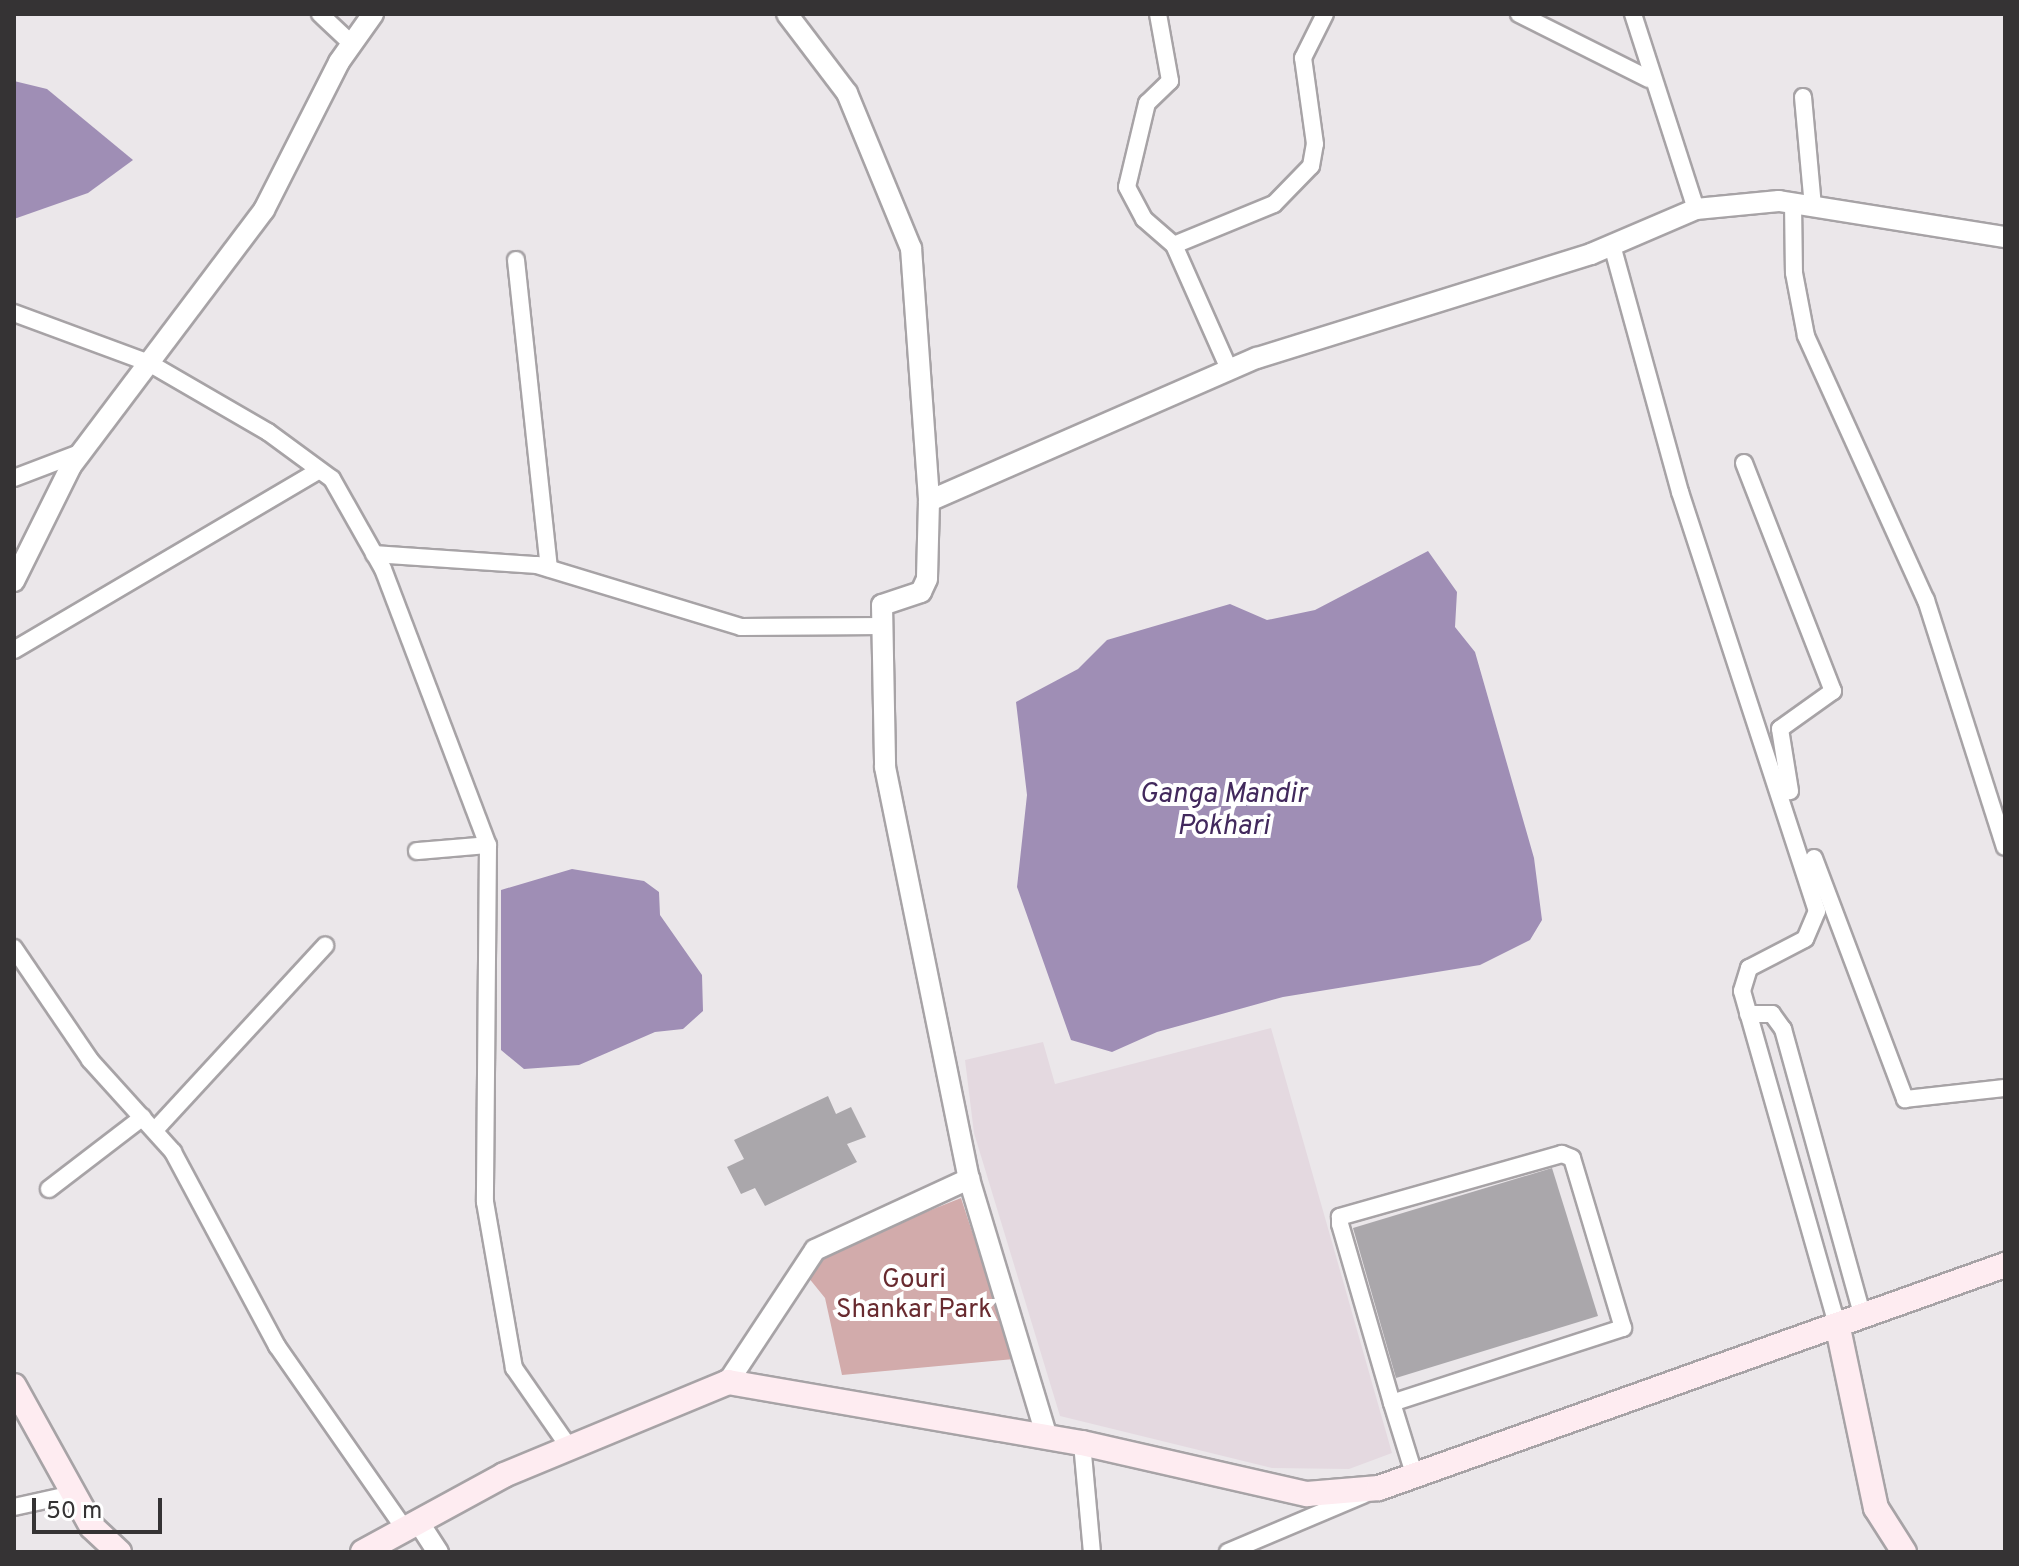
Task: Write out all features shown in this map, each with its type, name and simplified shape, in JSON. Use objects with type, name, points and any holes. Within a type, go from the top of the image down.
[{"type":"main road","points":[[363,1552],[569,1447],[728,1382],[1082,1443],[1307,1494],[1379,1488],[1838,1328],[2005,1265]]},
{"type":"main road","points":[[1838,1328],[1876,1508],[1904,1552]]},
{"type":"main road","points":[[14,1386],[92,1527],[119,1552]]},
{"type":"street","points":[[320,14],[352,44]]},
{"type":"street","points":[[14,581],[82,452],[264,210],[352,44],[373,14]]},
{"type":"street","points":[[787,14],[847,93],[911,248],[929,501],[927,579],[921,592],[882,605],[885,767],[969,1179],[1047,1437]]},
{"type":"street","points":[[1158,14],[1170,81],[1147,103],[1127,187],[1144,219],[1174,245],[1229,369]]},
{"type":"street","points":[[1174,245],[1274,204],[1311,166],[1315,144],[1303,58],[1325,14]]},
{"type":"street","points":[[1519,14],[1649,79]]},
{"type":"street","points":[[1633,14],[1649,79],[1696,209]]},
{"type":"street","points":[[1803,97],[1803,205],[1794,273],[1806,336],[1926,600],[2005,847]]},
{"type":"street","points":[[929,501],[1229,369],[1612,245],[1696,209],[1803,205],[2005,237]]},
{"type":"street","points":[[1612,245],[1680,492],[1817,911],[1805,939],[1749,968],[1742,991],[1838,1328]]},
{"type":"street","points":[[516,260],[549,568]]},
{"type":"street","points":[[14,313],[149,363],[319,470],[374,554],[488,845],[490,1243],[514,1368],[569,1447]]},
{"type":"street","points":[[14,478],[82,452]]},
{"type":"street","points":[[1744,463],[1833,691],[1780,729],[1791,793],[1905,1099],[2005,1088]]},
{"type":"street","points":[[14,650],[319,470]]},
{"type":"street","points":[[374,554],[549,568],[741,627],[883,626]]},
{"type":"street","points":[[417,851],[488,845]]},
{"type":"street","points":[[155,1130],[325,946]]},
{"type":"street","points":[[14,948],[90,1060],[155,1130],[277,1346],[412,1527],[438,1552]]},
{"type":"street","points":[[1748,1014],[1772,1014],[1783,1029],[1863,1318]]},
{"type":"street","points":[[49,1189],[143,1117]]},
{"type":"street","points":[[1392,1403],[1623,1328],[1572,1158],[1562,1154],[1340,1217],[1392,1403],[1415,1477]]},
{"type":"street","points":[[728,1382],[815,1250],[969,1179]]},
{"type":"street","points":[[1082,1443],[1092,1552]]},
{"type":"street","points":[[1228,1552],[1379,1488]]},
{"type":"street","points":[[14,1507],[73,1494]]},
{"type":"shaded area","points":[[1271,1028],[1392,1453],[1349,1469],[1272,1468],[1060,1416],[974,1133],[965,1060],[1043,1042],[1055,1084]]},
{"type":"green space","name":"Gouri Shankar Park","points":[[961,1198],[1014,1359],[842,1375],[825,1298],[808,1277],[818,1255]]},
{"type":"water","points":[[14,81],[47,89],[133,160],[88,193],[14,219]]},
{"type":"water","name":"Ganga Mandir Pokhari","points":[[1428,551],[1457,592],[1455,627],[1475,652],[1534,858],[1542,920],[1530,940],[1480,965],[1283,997],[1157,1032],[1112,1052],[1071,1040],[1017,887],[1027,795],[1016,702],[1078,669],[1107,640],[1230,604],[1267,620],[1315,610]]},
{"type":"water","points":[[572,869],[644,881],[659,892],[660,915],[702,975],[703,1011],[683,1029],[655,1032],[579,1065],[524,1069],[501,1050],[501,890]]},
{"type":"building","points":[[828,1096],[836,1114],[851,1107],[866,1137],[847,1144],[857,1162],[765,1206],[755,1188],[741,1194],[727,1167],[744,1159],[734,1140]]},
{"type":"building","points":[[1552,1168],[1598,1316],[1396,1378],[1353,1228]]}]
